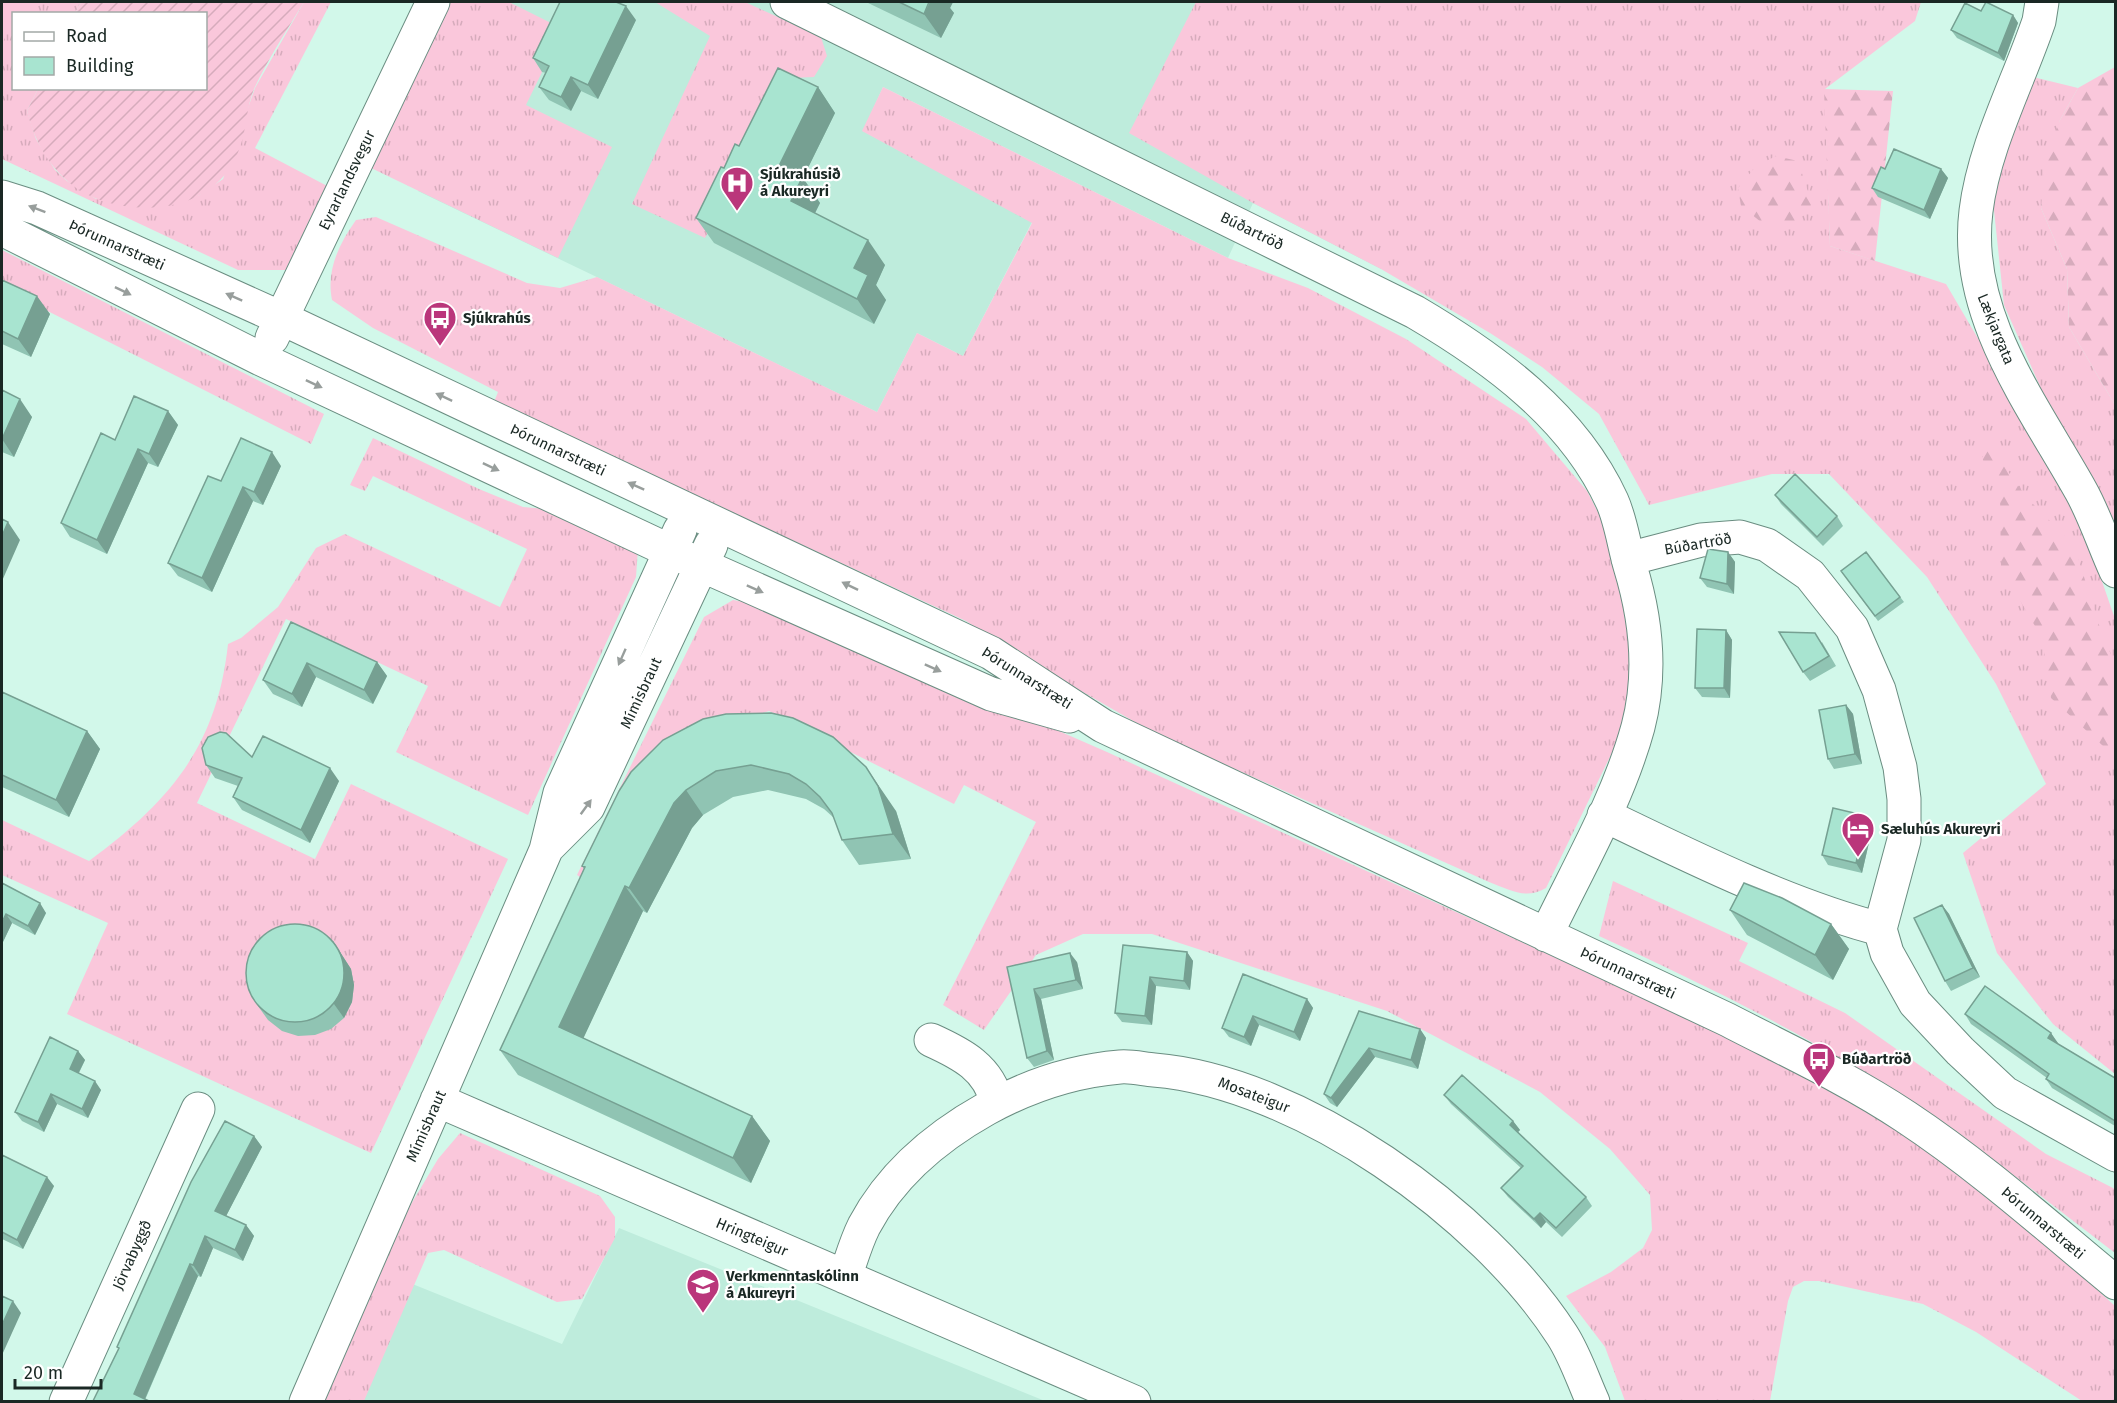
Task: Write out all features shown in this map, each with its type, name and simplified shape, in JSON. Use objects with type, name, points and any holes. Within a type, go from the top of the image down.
[{"type":"street","name":"Eyrarlandsvegur","points":[[261,359],[433,2]]},
{"type":"street","name":"Búðartröð","points":[[787,2],[1385,297],[1464,340],[1503,370],[1563,426],[1591,464],[1612,502],[1639,596],[1647,667],[1638,727],[1604,814],[1546,935]]},
{"type":"street","name":"Lækjargata","points":[[2042,2],[2039,21],[1994,145],[1981,189],[1976,211],[1975,257],[1985,310],[2002,349],[2083,494],[2115,571]]},
{"type":"street","name":"Þórunnarstræti","points":[[2,197],[37,208],[281,318],[991,653],[1103,726],[1745,1029],[1905,1116],[1980,1171],[2115,1283]]},
{"type":"street","name":"Þórunnarstræti","points":[[2,229],[261,359],[670,551],[991,694],[1103,726]]},
{"type":"street","name":"Mímisbraut","points":[[306,1401],[546,850],[560,793],[689,510]]},
{"type":"street","name":"Mímisbraut","points":[[546,850],[588,807],[721,525]]},
{"type":"street","name":"Búðartröð","points":[[1628,559],[1701,540],[1740,537],[1767,545],[1810,575],[1852,628],[1879,690],[1900,766],[1904,799],[1904,840],[1880,929]]},
{"type":"street","points":[[1604,814],[1682,852],[1794,899],[1846,920],[1880,929],[1887,953],[1915,1003],[1960,1051],[2005,1093],[2115,1155]]},
{"type":"street","points":[[931,1040],[964,1054],[982,1071],[993,1088],[997,1103]]},
{"type":"street","name":"Mosateigur","points":[[845,1277],[863,1227],[890,1187],[926,1149],[961,1123],[1024,1089],[1071,1074],[1122,1067],[1180,1072],[1234,1084],[1294,1110],[1401,1172],[1464,1223],[1521,1284],[1558,1329],[1593,1401]]},
{"type":"street","name":"Hringteigur","points":[[437,1100],[1134,1401]]},
{"type":"street","name":"Jörvabyggð","points":[[66,1401],[198,1109]]},
{"type":"shaded area","name":"Sjúkrahúsið á Akureyri","points":[[509,2],[1527,2],[1381,269],[1253,203],[1228,258],[883,87],[863,131],[1032,222],[963,356],[917,333],[877,412],[418,191]]},
{"type":"shaded area","name":"Verkmenntaskólinn á Akureyri","points":[[619,1228],[1045,1401],[358,1402],[410,1283],[562,1344]]},
{"type":"green space","points":[[2,2],[81,2],[76,12],[12,12],[12,90],[38,90],[27,111],[36,139],[55,170],[67,181],[96,199],[198,196],[223,179],[255,88],[304,2],[331,2],[255,148],[331,188],[291,270],[238,270],[2,159]]},
{"type":"green space","points":[[2,2],[22,2],[17,12],[12,12],[12,19],[2,45]]},
{"type":"green space","points":[[81,2],[304,2],[254,89],[240,147],[231,166],[218,182],[202,194],[184,202],[144,208],[103,201],[88,195],[64,178],[53,166],[37,141],[27,111],[38,90],[207,90],[207,12],[76,12]]},
{"type":"green space","points":[[448,2],[509,2],[563,29],[526,105],[612,147],[558,258],[369,167]]},
{"type":"green space","points":[[655,2],[745,2],[821,37],[827,56],[814,77],[791,78],[705,238],[632,204],[710,36]]},
{"type":"green space","points":[[1196,2],[1921,2],[1915,21],[1825,89],[1830,246],[1946,284],[2000,376],[2040,454],[2074,500],[2115,619],[2115,1074],[2053,1024],[1997,953],[1963,853],[2046,784],[1996,684],[1927,577],[1829,474],[1772,474],[1649,505],[1599,414],[1542,367],[1490,333],[1381,269],[1253,203],[1129,133]]},
{"type":"green space","points":[[2115,67],[2115,405],[2069,327],[2067,269],[2041,208],[2045,159],[2060,120],[2078,88]]},
{"type":"green space","points":[[2029,76],[2078,88],[2060,120],[2041,208],[2067,269],[2069,327],[2115,405],[2115,538],[2059,429],[2004,305],[1993,201]]},
{"type":"green space","points":[[883,87],[1228,258],[1308,288],[1406,339],[1526,419],[1587,491],[1602,520],[1620,566],[1633,652],[1624,728],[1546,888],[1539,892],[1525,893],[1504,888],[1154,733],[1015,653],[966,621],[494,402],[498,392],[373,328],[332,300],[332,268],[344,238],[356,220],[376,217],[527,283],[560,288],[597,277],[877,412],[917,333],[963,356],[1032,223],[862,131]]},
{"type":"green space","points":[[1824,89],[1893,91],[1875,261],[1830,246]]},
{"type":"green space","points":[[1776,156],[1798,161],[1812,204],[1794,225],[1766,226],[1741,206],[1738,188],[1756,166]]},
{"type":"green space","points":[[2,250],[324,414],[311,444],[2,288]]},
{"type":"green space","points":[[373,438],[479,489],[523,507],[559,510],[638,548],[636,577],[528,815],[396,752],[428,686],[286,619],[197,803],[315,859],[351,784],[508,859],[371,1153],[67,1014],[108,923],[2,875],[2,820],[89,861],[117,839],[165,794],[184,769],[200,742],[213,713],[228,644],[241,638],[278,607],[316,548],[345,534],[500,607],[527,549],[373,476],[365,491],[350,485]]},
{"type":"green space","points":[[1986,447],[2002,463],[2027,498],[2074,545],[2101,631],[2115,664],[2115,757],[2051,698],[2042,638],[2001,568],[2000,493],[1982,458]]},
{"type":"green space","points":[[733,600],[777,608],[1107,752],[1797,1068],[1885,1121],[2012,1212],[2115,1306],[2115,1401],[2082,1401],[1976,1332],[1923,1304],[1819,1281],[1804,1281],[1793,1287],[1788,1301],[1770,1401],[1625,1401],[1605,1347],[1566,1296],[1611,1272],[1643,1248],[1652,1230],[1650,1195],[1610,1149],[1540,1092],[1387,1011],[1152,934],[1083,934],[1036,955],[984,1030],[943,1005],[1036,822],[964,785],[954,804],[769,711],[676,741],[600,889],[577,875],[704,617]]},
{"type":"green space","points":[[1613,881],[1748,943],[1739,961],[1845,1013],[2046,1154],[2115,1189],[2115,1253],[1947,1127],[1877,1081],[1812,1042],[1752,1010],[1599,936]]},
{"type":"green space","points":[[460,1133],[600,1196],[615,1217],[615,1238],[582,1299],[557,1302],[444,1250],[428,1253],[364,1401],[316,1402],[410,1206],[438,1159]]},
{"type":"building","points":[[560,2],[616,2],[626,6],[588,85],[571,77],[561,97],[539,87],[549,66],[533,58]]},
{"type":"building","points":[[899,2],[929,2],[924,14]]},
{"type":"building","points":[[1986,2],[2013,15],[1998,53],[1951,30],[1965,3],[1981,11]]},
{"type":"building","points":[[778,68],[818,87],[779,166],[802,178],[791,201],[868,240],[854,268],[868,275],[857,299],[696,218],[721,167],[724,168],[735,144],[739,146]]},
{"type":"building","points":[[1894,149],[1941,169],[1924,210],[1872,188],[1881,167],[1885,169]]},
{"type":"building","points":[[2,280],[37,296],[18,339],[2,331]]},
{"type":"building","points":[[2,390],[20,399],[2,439]]},
{"type":"building","points":[[134,396],[168,411],[149,454],[138,449],[97,540],[61,523],[101,433],[115,440]]},
{"type":"building","points":[[241,438],[272,452],[254,492],[243,487],[202,578],[168,563],[208,476],[221,481]]},
{"type":"building","points":[[1795,474],[1837,516],[1817,537],[1775,495]]},
{"type":"building","points":[[2,519],[8,522],[2,536]]},
{"type":"building","points":[[1708,549],[1728,552],[1727,584],[1700,578]]},
{"type":"building","points":[[1866,552],[1900,597],[1875,616],[1841,571]]},
{"type":"building","points":[[291,622],[377,662],[364,690],[307,663],[292,694],[263,680]]},
{"type":"building","points":[[1697,629],[1726,630],[1724,688],[1695,688]]},
{"type":"building","points":[[1779,632],[1815,633],[1829,656],[1803,672]]},
{"type":"building","points":[[2,692],[87,731],[56,800],[2,775]]},
{"type":"building","points":[[1846,705],[1855,754],[1828,759],[1819,710]]},
{"type":"building","points":[[771,713],[793,718],[833,737],[866,767],[878,786],[893,834],[842,840],[832,813],[820,797],[806,784],[789,774],[751,765],[716,771],[686,790],[674,803],[629,888],[625,886],[559,1027],[752,1116],[733,1158],[500,1050],[585,867],[582,866],[619,791],[631,772],[663,740],[703,719],[726,714]]},
{"type":"building","points":[[220,732],[226,733],[252,757],[263,736],[330,768],[301,830],[233,797],[242,778],[206,765],[202,748],[208,737]]},
{"type":"building","points":[[1833,808],[1867,816],[1856,863],[1822,855]]},
{"type":"building","points":[[2,883],[40,903],[28,926],[6,914],[2,922]]},
{"type":"building","points":[[1744,883],[1782,898],[1831,924],[1815,955],[1730,910]]},
{"type":"building","points":[[1942,905],[1973,968],[1945,981],[1914,918]]},
{"type":"building","points":[[295,924],[314,928],[330,938],[340,954],[344,973],[340,992],[330,1008],[314,1018],[295,1022],[276,1018],[260,1008],[250,992],[246,973],[250,954],[260,938],[276,928]]},
{"type":"building","points":[[1123,945],[1187,952],[1184,981],[1150,977],[1145,1016],[1115,1013]]},
{"type":"building","points":[[1070,953],[1076,980],[1034,989],[1047,1051],[1027,1058],[1007,967]]},
{"type":"building","points":[[1243,974],[1307,999],[1294,1032],[1253,1016],[1244,1037],[1222,1028]]},
{"type":"building","points":[[1985,986],[2051,1033],[2048,1038],[2115,1078],[2115,1121],[2046,1079],[2049,1074],[1965,1014]]},
{"type":"building","points":[[1359,1011],[1420,1029],[1411,1060],[1369,1048],[1331,1098],[1324,1094]]},
{"type":"building","points":[[50,1037],[78,1051],[70,1069],[95,1081],[82,1109],[51,1094],[38,1122],[15,1112]]},
{"type":"building","points":[[1462,1075],[1513,1121],[1510,1125],[1586,1197],[1556,1228],[1540,1213],[1534,1219],[1501,1188],[1523,1166],[1444,1095]]},
{"type":"building","points":[[225,1121],[254,1136],[215,1211],[246,1225],[235,1250],[205,1236],[193,1265],[190,1264],[134,1394],[149,1401],[93,1401],[119,1348],[117,1347],[191,1182]]},
{"type":"building","points":[[2,1155],[47,1177],[17,1240],[2,1232]]},
{"type":"building","points":[[2,1296],[13,1301],[2,1325]]},
{"type":"place","name":"Sjúkrahúsið á Akureyri","points":[[737,212]]},
{"type":"place","name":"Sjúkrahús","points":[[440,347]]},
{"type":"place","name":"Sæluhús Akureyri","points":[[1858,858]]},
{"type":"place","name":"Búðartröð","points":[[1819,1088]]},
{"type":"place","name":"Verkmenntaskólinn á Akureyri","points":[[703,1314]]}]
